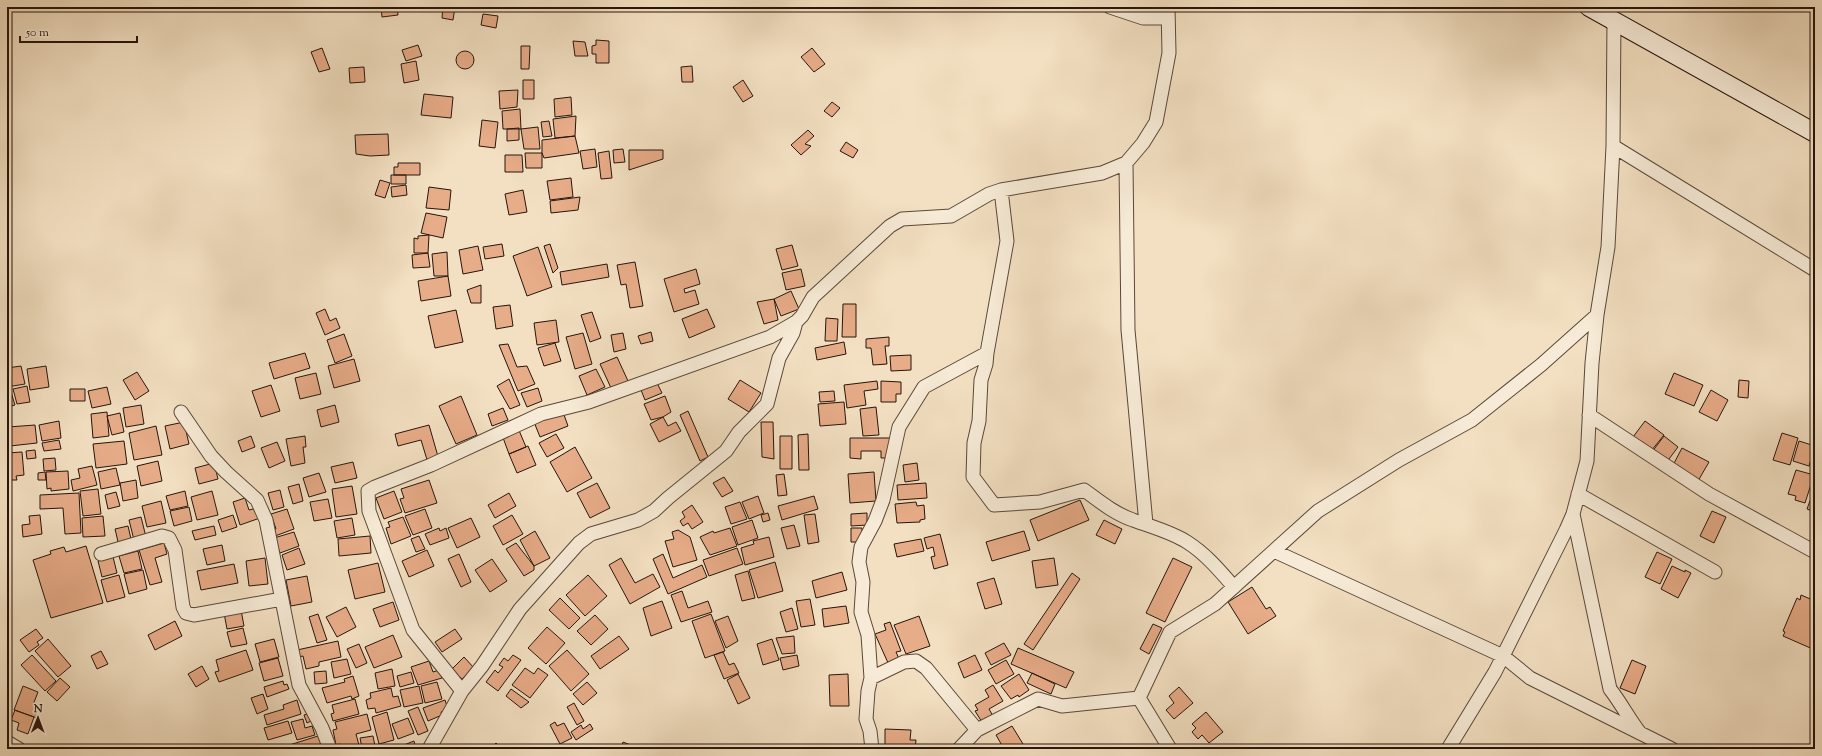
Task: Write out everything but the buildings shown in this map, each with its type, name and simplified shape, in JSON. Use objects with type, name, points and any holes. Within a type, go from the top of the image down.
[{"type":"main road","points":[[1588,7],[1614,20],[1815,133]]},
{"type":"street","points":[[462,691],[413,630],[369,511],[368,491],[431,465],[541,414],[589,402],[770,337],[796,322],[802,316],[813,298],[823,288],[855,257],[896,222],[902,219],[923,217],[938,218],[951,216],[988,194],[1001,190],[1102,173],[1126,163],[1143,143],[1156,122],[1169,53],[1168,12],[1143,18],[1110,7]]},
{"type":"street","points":[[1448,749],[1495,672],[1573,514],[1587,462],[1592,364],[1597,315],[1608,247],[1613,146],[1614,20]]},
{"type":"street","points":[[1613,146],[1815,270]]},
{"type":"street","points":[[1126,163],[1128,330],[1146,524]]},
{"type":"street","points":[[1001,190],[1007,241],[986,353],[986,364],[981,380],[979,421],[974,443],[972,477],[994,505],[1040,502],[1084,490],[1113,510],[1132,520],[1158,528],[1187,542],[1212,562],[1234,587]]},
{"type":"street","points":[[1139,698],[1170,632],[1215,604],[1318,511],[1400,460],[1472,420],[1541,365],[1597,315]]},
{"type":"street","points":[[429,749],[462,691],[482,666],[520,609],[579,544],[591,534],[638,520],[654,511],[726,451],[739,432],[767,404],[779,358],[793,333],[796,322]]},
{"type":"street","points":[[872,749],[870,731],[866,719],[868,691],[872,678],[868,635],[861,612],[863,582],[859,562],[861,547],[875,521],[883,500],[899,427],[924,387],[986,353]]},
{"type":"street","points":[[181,412],[210,456],[257,500],[266,520],[299,685],[322,728],[330,749]]},
{"type":"street","points":[[1589,415],[1709,494],[1815,552]]},
{"type":"street","points":[[1578,494],[1715,572]]},
{"type":"street","points":[[1573,514],[1610,689],[1625,708],[1633,724],[1642,735]]},
{"type":"street","points":[[101,554],[162,536],[169,538],[175,550],[183,607],[186,613],[194,615],[282,599]]},
{"type":"street","points":[[1274,551],[1503,656],[1530,678],[1664,747]]},
{"type":"street","points":[[872,678],[904,662],[916,661],[926,668],[977,730]]},
{"type":"street","points":[[959,749],[977,730],[1038,699],[1062,706],[1139,698]]},
{"type":"street","points":[[1139,698],[1170,749]]},
{"type":"street","points":[[7,742],[19,749]]}]
